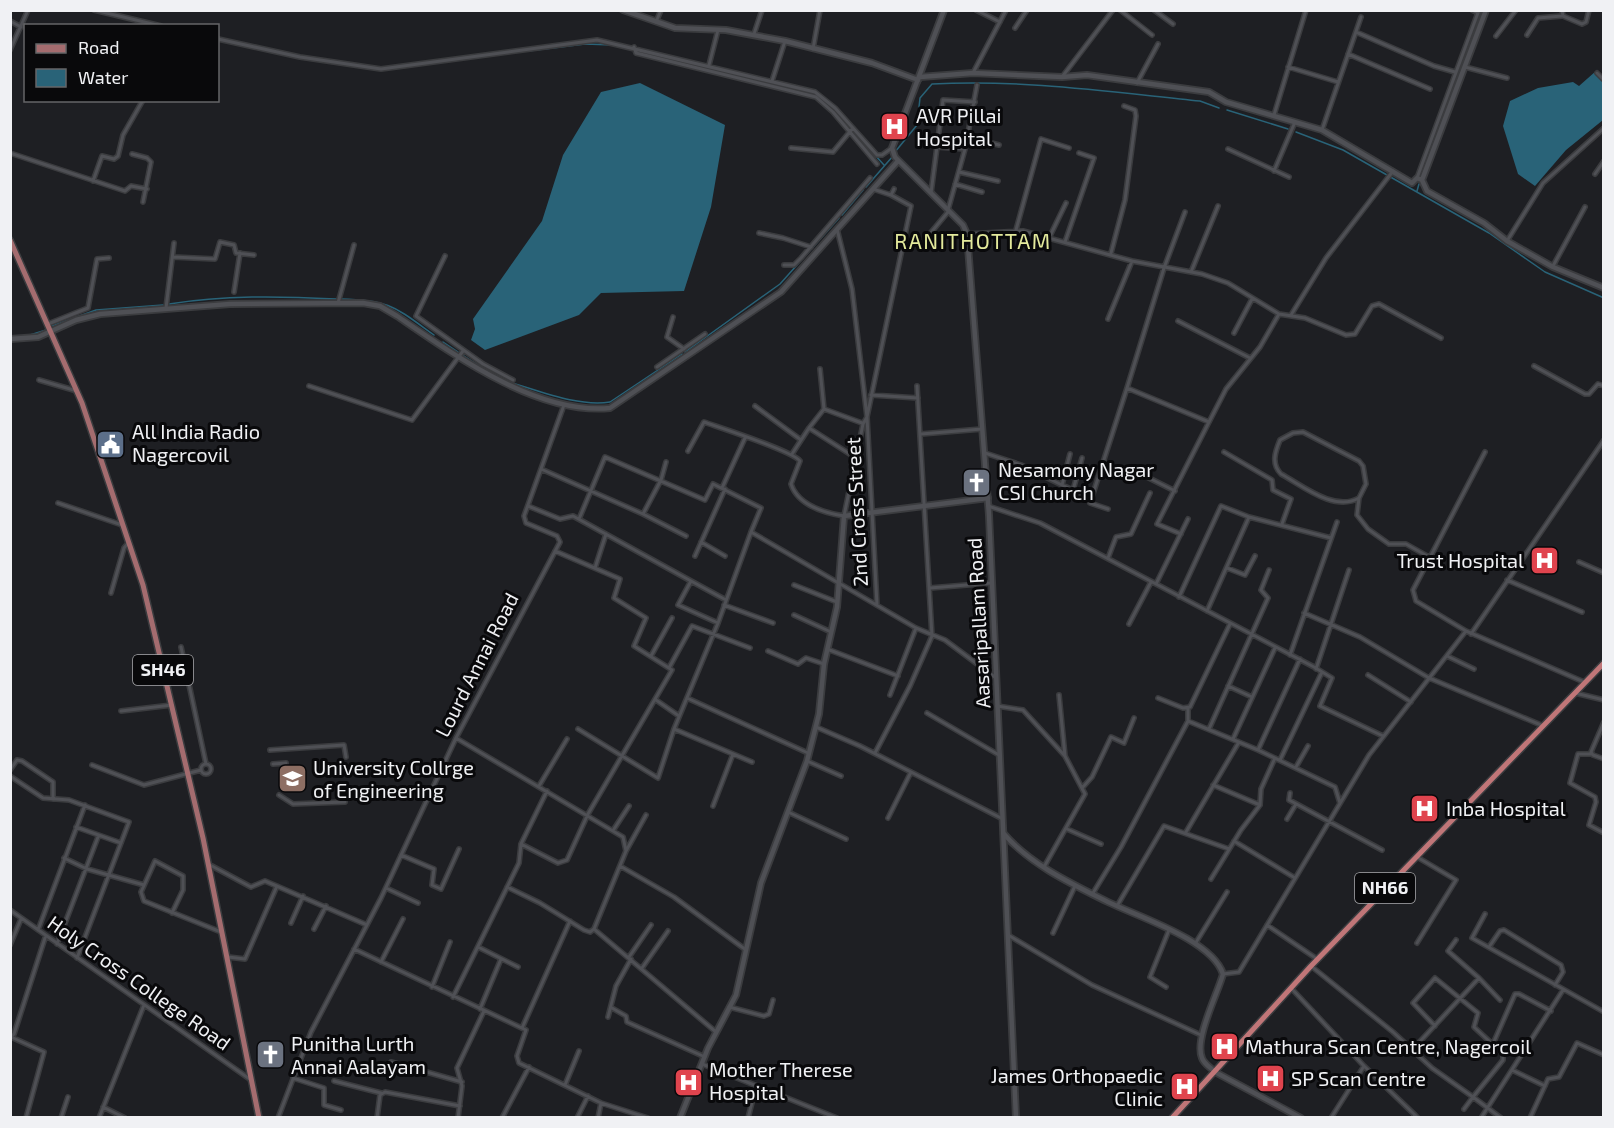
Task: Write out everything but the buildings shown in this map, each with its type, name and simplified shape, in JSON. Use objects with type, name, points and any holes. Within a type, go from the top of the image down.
[{"type":"highway","name":"NH66","points":[[1172,1118],[1317,959],[1541,725],[1604,663]]},
{"type":"main road","name":"SH46","points":[[10,240],[77,391],[143,585],[223,932],[259,1118]]},
{"type":"street","points":[[10,50],[28,10]]},
{"type":"street","points":[[94,10],[153,24]]},
{"type":"street","points":[[623,10],[691,31],[718,30],[786,41],[872,63],[919,78],[973,72],[1062,77],[1087,75],[1137,84],[1209,92],[1226,102],[1322,130],[1412,183],[1420,179],[1486,10]]},
{"type":"street","points":[[656,22],[661,10]]},
{"type":"street","points":[[754,35],[762,10]]},
{"type":"street","points":[[813,49],[820,10]]},
{"type":"street","points":[[10,339],[28,340],[76,320],[100,314],[166,308],[338,303],[380,306],[502,383],[564,403],[610,408],[687,358],[781,292],[871,191],[894,155],[944,10]]},
{"type":"street","points":[[976,10],[1000,22]]},
{"type":"street","points":[[973,72],[1006,10]]},
{"type":"street","points":[[1015,28],[1027,10]]},
{"type":"street","points":[[1062,77],[1113,10]]},
{"type":"street","points":[[1120,10],[1152,34]]},
{"type":"street","points":[[1154,10],[1173,24]]},
{"type":"street","points":[[1274,115],[1306,10]]},
{"type":"street","points":[[1472,10],[1478,12],[1455,72],[1420,179],[1427,191],[1484,223],[1507,241],[1552,267],[1604,288]]},
{"type":"street","points":[[1496,36],[1516,10]]},
{"type":"street","points":[[1562,10],[1562,16]]},
{"type":"street","points":[[1527,35],[1538,18],[1562,16],[1582,24],[1586,22],[1589,10]]},
{"type":"street","points":[[1322,130],[1361,17]]},
{"type":"street","points":[[10,21],[21,27]]},
{"type":"street","points":[[708,67],[718,30]]},
{"type":"street","points":[[1356,32],[1434,66],[1455,72]]},
{"type":"street","points":[[219,39],[300,57],[381,69],[597,40],[634,48],[816,97],[879,156],[894,155],[949,210],[967,234],[1016,230],[1132,261],[1216,278],[1279,314],[1305,318],[1351,335],[1358,332],[1375,304],[1441,338]]},
{"type":"street","points":[[772,81],[786,41]]},
{"type":"street","points":[[1137,84],[1158,44]]},
{"type":"street","points":[[1348,54],[1430,89]]},
{"type":"street","points":[[708,67],[772,81],[821,95],[852,130],[877,164]]},
{"type":"street","points":[[1288,67],[1338,82]]},
{"type":"street","points":[[1464,67],[1507,78]]},
{"type":"street","points":[[1597,73],[1604,80]]},
{"type":"street","points":[[923,242],[949,210],[968,137],[977,85]]},
{"type":"street","points":[[931,193],[943,100],[975,102]]},
{"type":"street","points":[[93,181],[102,156],[114,159],[118,156],[123,135],[142,102]]},
{"type":"street","points":[[1111,254],[1125,200],[1136,116],[1135,110],[1124,106]]},
{"type":"street","points":[[1274,171],[1295,122]]},
{"type":"street","points":[[1507,241],[1543,183],[1604,128]]},
{"type":"street","points":[[791,147],[833,152],[852,130]]},
{"type":"street","points":[[968,137],[999,145]]},
{"type":"street","points":[[1016,230],[1041,139],[1069,148]]},
{"type":"street","points":[[937,147],[965,149]]},
{"type":"street","points":[[1228,149],[1289,177]]},
{"type":"street","points":[[10,153],[125,191],[131,186],[147,189]]},
{"type":"street","points":[[1065,242],[1094,158],[1079,153]]},
{"type":"street","points":[[132,154],[150,160],[147,189],[143,202]]},
{"type":"street","points":[[1595,174],[1604,160]]},
{"type":"street","points":[[1291,315],[1326,258],[1393,171]]},
{"type":"street","points":[[959,172],[998,181]]},
{"type":"street","points":[[784,265],[794,265],[870,178]]},
{"type":"street","points":[[955,184],[982,192]]},
{"type":"street","points":[[862,187],[891,195],[911,206],[867,417]]},
{"type":"street","points":[[891,195],[894,189]]},
{"type":"street","points":[[1049,238],[1066,203]]},
{"type":"street","points":[[1191,272],[1218,206]]},
{"type":"street","points":[[1552,267],[1585,207]]},
{"type":"street","points":[[1108,509],[1090,504],[1091,499],[1164,268],[1185,212]]},
{"type":"street","points":[[839,215],[844,221]]},
{"type":"street","points":[[837,228],[852,289],[867,417]]},
{"type":"street","points":[[759,233],[811,247]]},
{"type":"street","name":"Aasaripallam Road","points":[[967,234],[988,498],[1016,1118]]},
{"type":"street","points":[[172,257],[215,259],[220,242],[234,245],[235,252],[255,255]]},
{"type":"street","points":[[166,308],[174,243]]},
{"type":"street","points":[[338,303],[354,245]]},
{"type":"street","points":[[234,292],[240,253]]},
{"type":"street","points":[[445,256],[416,316],[496,373],[513,380]]},
{"type":"street","points":[[48,325],[88,308],[95,262],[99,258],[110,258]]},
{"type":"street","points":[[1108,319],[1132,261]]},
{"type":"street","points":[[1234,333],[1252,299]]},
{"type":"street","points":[[1181,534],[1157,524],[1226,389],[1279,314]]},
{"type":"street","points":[[673,316],[667,337],[683,350],[687,358]]},
{"type":"street","points":[[1178,321],[1250,358]]},
{"type":"street","points":[[657,367],[705,334]]},
{"type":"street","points":[[436,343],[441,335]]},
{"type":"street","points":[[309,386],[412,420],[463,351]]},
{"type":"street","points":[[1534,366],[1585,394],[1589,394],[1598,384],[1604,386]]},
{"type":"street","points":[[792,454],[824,409],[820,369]]},
{"type":"street","points":[[39,380],[77,391]]},
{"type":"street","points":[[875,753],[910,686],[932,636],[917,386]]},
{"type":"street","points":[[1127,387],[1209,422]]},
{"type":"street","points":[[871,395],[918,398]]},
{"type":"street","points":[[564,403],[524,520],[557,536],[560,542],[555,551],[619,578],[614,598],[646,618],[634,644],[670,666]]},
{"type":"street","points":[[755,406],[801,440]]},
{"type":"street","points":[[680,1118],[716,1032],[736,995],[761,883],[807,761],[816,727],[824,664],[838,602],[844,516],[865,425],[824,409]]},
{"type":"street","name":"2nd Cross Street","points":[[867,417],[865,425],[873,513],[877,605]]},
{"type":"street","points":[[688,451],[704,422],[792,454],[800,461],[791,484],[793,491],[811,506],[828,514],[844,516],[988,498]]},
{"type":"street","points":[[809,428],[856,458]]},
{"type":"street","points":[[921,434],[983,429]]},
{"type":"street","points":[[1359,498],[1338,504],[1281,474],[1277,471],[1274,456],[1280,441],[1293,433],[1304,432],[1359,461],[1365,471],[1366,484],[1359,498],[1357,515],[1368,529],[1389,544],[1406,544],[1428,557]]},
{"type":"street","points":[[695,556],[745,438]]},
{"type":"street","points":[[1471,634],[1604,440]]},
{"type":"street","points":[[1224,452],[1272,480],[1273,490],[1291,499],[1282,524]]},
{"type":"street","points":[[1485,452],[1414,584],[1414,598],[1471,634],[1584,682]]},
{"type":"street","points":[[985,453],[1021,465],[1091,499]]},
{"type":"street","points":[[1062,485],[1070,454]]},
{"type":"street","points":[[578,729],[658,778],[674,729],[718,624],[761,508],[713,484],[705,500],[605,457],[579,519]]},
{"type":"street","points":[[1073,490],[1082,458]]},
{"type":"street","points":[[643,514],[661,480],[666,462]]},
{"type":"street","points":[[1101,467],[1145,476],[1175,491]]},
{"type":"street","points":[[541,469],[643,514],[686,536]]},
{"type":"street","points":[[1108,558],[1116,537],[1131,534],[1150,493]]},
{"type":"street","points":[[58,503],[124,526]]},
{"type":"street","points":[[528,506],[560,519],[571,516],[579,519],[726,600]]},
{"type":"street","points":[[988,506],[1040,523],[1275,648],[1300,659],[1332,678],[1320,706],[1383,736]]},
{"type":"street","points":[[1179,597],[1219,508],[1223,506],[1249,517],[1331,538]]},
{"type":"street","points":[[1207,612],[1249,517]]},
{"type":"street","points":[[1156,585],[1188,519]]},
{"type":"street","points":[[1290,655],[1337,522]]},
{"type":"street","points":[[751,532],[916,628],[945,640],[996,678]]},
{"type":"street","points":[[595,568],[606,534]]},
{"type":"street","points":[[111,594],[124,548],[129,542]]},
{"type":"street","points":[[701,542],[725,556]]},
{"type":"street","name":"Lourd Annai Road","points":[[278,1118],[311,1032],[386,888],[456,738],[555,551]]},
{"type":"street","points":[[1227,568],[1245,575],[1255,556]]},
{"type":"street","points":[[1579,562],[1604,573]]},
{"type":"street","points":[[1209,729],[1268,598],[1261,590],[1269,570]]},
{"type":"street","points":[[1316,669],[1349,570]]},
{"type":"street","points":[[1508,580],[1582,612]]},
{"type":"street","points":[[691,581],[678,606],[718,624]]},
{"type":"street","points":[[1129,624],[1151,582]]},
{"type":"street","points":[[930,588],[992,583]]},
{"type":"street","points":[[794,585],[838,602]]},
{"type":"street","points":[[724,605],[773,623]]},
{"type":"street","points":[[1304,614],[1360,637],[1429,678],[1541,725]]},
{"type":"street","points":[[794,615],[832,632]]},
{"type":"street","points":[[651,656],[672,618]]},
{"type":"street","points":[[1093,893],[1121,847],[1188,722],[1188,708],[1230,624]]},
{"type":"street","points":[[521,843],[563,863],[570,855],[588,814],[656,700],[671,672],[670,666],[692,626],[750,648]]},
{"type":"street","points":[[890,695],[916,628]]},
{"type":"street","points":[[1223,974],[1239,972],[1369,755],[1466,631]]},
{"type":"street","points":[[181,647],[206,764]]},
{"type":"street","points":[[1233,739],[1275,648]]},
{"type":"street","points":[[827,649],[898,676]]},
{"type":"street","points":[[768,651],[798,664],[806,658],[824,664]]},
{"type":"street","points":[[1447,656],[1474,669]]},
{"type":"street","points":[[1258,750],[1300,659]]},
{"type":"street","points":[[1280,760],[1322,672]]},
{"type":"street","points":[[1368,675],[1411,702]]},
{"type":"street","points":[[1228,686],[1252,697]]},
{"type":"street","points":[[1573,693],[1604,700]]},
{"type":"street","points":[[1059,695],[1065,756]]},
{"type":"street","points":[[687,698],[808,753]]},
{"type":"street","points":[[1158,698],[1188,708]]},
{"type":"street","points":[[656,700],[680,716]]},
{"type":"street","points":[[121,711],[172,705]]},
{"type":"street","points":[[997,705],[1023,710],[1065,756],[1082,788],[1084,798],[1044,867]]},
{"type":"street","points":[[927,712],[999,755]]},
{"type":"street","points":[[1082,788],[1092,777],[1111,737],[1124,743],[1134,718]]},
{"type":"street","points":[[1188,722],[1258,750],[1336,788],[1340,803]]},
{"type":"street","points":[[1592,754],[1604,722]]},
{"type":"street","points":[[816,727],[875,753],[1001,818]]},
{"type":"street","points":[[674,729],[752,762]]},
{"type":"street","points":[[456,738],[614,829],[623,837],[626,851]]},
{"type":"street","points":[[539,786],[567,739]]},
{"type":"street","points":[[1186,832],[1239,742]]},
{"type":"street","points":[[270,750],[344,745],[346,757]]},
{"type":"street","points":[[1296,767],[1308,746]]},
{"type":"street","points":[[713,806],[733,754]]},
{"type":"street","points":[[1604,759],[1592,754],[1578,754],[1570,783],[1595,797],[1596,802],[1590,825],[1604,832]]},
{"type":"street","points":[[1211,879],[1234,841],[1260,805],[1261,789],[1275,758]]},
{"type":"street","points":[[10,770],[17,760],[22,761],[53,782],[53,799]]},
{"type":"street","points":[[807,761],[841,776]]},
{"type":"street","points":[[273,764],[286,763]]},
{"type":"street","points":[[92,765],[144,785],[187,772],[201,770],[207,774],[212,767],[206,764]]},
{"type":"street","points":[[201,770],[206,764]]},
{"type":"street","points":[[888,818],[911,772]]},
{"type":"street","points":[[10,776],[43,798],[85,806],[128,820],[129,825],[77,958]]},
{"type":"street","points":[[1213,785],[1260,805]]},
{"type":"street","points":[[453,998],[519,863],[521,843],[547,791]]},
{"type":"street","points":[[1290,793],[1288,800],[1382,850]]},
{"type":"street","points":[[279,795],[293,804],[345,802]]},
{"type":"street","points":[[1287,819],[1296,804]]},
{"type":"street","points":[[38,931],[85,806]]},
{"type":"street","points":[[614,829],[629,806]]},
{"type":"street","points":[[789,812],[846,839]]},
{"type":"street","points":[[507,887],[587,932],[594,929],[626,851],[646,815]]},
{"type":"street","points":[[1117,906],[1161,828],[1167,825],[1229,849]]},
{"type":"street","points":[[76,827],[98,837],[122,843]]},
{"type":"street","points":[[1067,829],[1101,844]]},
{"type":"street","points":[[1004,834],[1013,845],[1044,867],[1117,906],[1169,930],[1215,958],[1223,974],[1203,1036],[1200,1054],[1215,1072],[1301,1118]]},
{"type":"street","points":[[57,944],[98,837]]},
{"type":"street","points":[[1234,841],[1295,878]]},
{"type":"street","points":[[401,855],[434,869],[432,885],[441,889],[459,849]]},
{"type":"street","points":[[1416,856],[1456,880],[1416,943]]},
{"type":"street","points":[[64,858],[87,868],[144,885]]},
{"type":"street","points":[[172,913],[183,890],[182,874],[155,861],[141,892],[144,901],[172,913],[223,932]]},
{"type":"street","points":[[208,864],[251,887],[255,887],[262,881],[303,896],[367,925]]},
{"type":"street","points":[[620,866],[674,897],[747,951]]},
{"type":"street","points":[[1053,933],[1076,885]]},
{"type":"street","points":[[228,957],[245,959],[277,886]]},
{"type":"street","points":[[386,888],[418,903]]},
{"type":"street","points":[[1195,944],[1227,892]]},
{"type":"street","points":[[291,923],[303,896]]},
{"type":"street","points":[[314,929],[326,906]]},
{"type":"street","name":"Holy Cross College Road","points":[[10,910],[45,938],[57,944],[250,1080]]},
{"type":"street","points":[[1485,914],[1471,937],[1604,1012]]},
{"type":"street","points":[[10,945],[21,919]]},
{"type":"street","points":[[381,962],[403,919]]},
{"type":"street","points":[[522,1028],[570,921]]},
{"type":"street","points":[[608,1017],[616,986],[651,925]]},
{"type":"street","points":[[1267,925],[1317,959]]},
{"type":"street","points":[[594,929],[716,1032]]},
{"type":"street","points":[[1167,987],[1153,981],[1150,976],[1169,930]]},
{"type":"street","points":[[1488,947],[1500,931],[1504,930],[1561,965],[1563,972],[1555,985]]},
{"type":"street","points":[[642,968],[668,931]]},
{"type":"street","points":[[1008,935],[1092,985],[1203,1036]]},
{"type":"street","points":[[10,1037],[15,1034],[45,938]]},
{"type":"street","points":[[1456,939],[1448,951],[1500,1000]]},
{"type":"street","points":[[432,987],[450,942]]},
{"type":"street","points":[[478,947],[518,967]]},
{"type":"street","points":[[354,949],[453,998],[522,1028],[526,1031],[517,1060],[528,1067],[601,1103],[648,1118]]},
{"type":"street","points":[[458,1118],[462,1082],[458,1065],[501,958]]},
{"type":"street","points":[[1311,966],[1431,1068],[1501,1118]]},
{"type":"street","points":[[1435,1026],[1413,1006],[1413,1000],[1435,978],[1478,1013],[1474,1027],[1503,1054],[1504,1058],[1464,1109]]},
{"type":"street","points":[[1412,1050],[1479,978]]},
{"type":"street","points":[[1291,988],[1415,1117]]},
{"type":"street","points":[[1481,1118],[1489,1109],[1563,990]]},
{"type":"street","points":[[1492,1046],[1515,994],[1551,1011]]},
{"type":"street","points":[[729,1007],[768,1016],[773,1000]]},
{"type":"street","points":[[99,1118],[145,1005]]},
{"type":"street","points":[[612,1008],[626,1016],[627,1022],[705,1057]]},
{"type":"street","points":[[10,1037],[44,1052],[26,1118]]},
{"type":"street","points":[[1530,1118],[1550,1078],[1559,1077],[1577,1043],[1604,1054]]},
{"type":"street","points":[[565,1085],[579,1051]]},
{"type":"street","points":[[391,1062],[462,1082]]},
{"type":"street","points":[[702,1064],[837,1118]]},
{"type":"street","points":[[1331,1118],[1364,1066]]},
{"type":"street","points":[[502,1118],[528,1067]]},
{"type":"street","points":[[1512,1070],[1545,1086]]},
{"type":"street","points":[[293,1078],[324,1088],[324,1105],[341,1110]]},
{"type":"street","points":[[334,1082],[381,1093],[460,1106]]},
{"type":"street","points":[[748,1118],[756,1087]]},
{"type":"street","points":[[377,1118],[381,1093]]},
{"type":"street","points":[[577,1118],[588,1096]]},
{"type":"street","points":[[61,1118],[68,1097]]},
{"type":"street","points":[[598,1118],[601,1103]]},
{"type":"street","points":[[102,1107],[125,1118]]},
{"type":"water","points":[[1596,71],[1603,80],[1603,120],[1566,150],[1535,186],[1518,174],[1503,126],[1510,101],[1538,88],[1573,82],[1579,86]]},
{"type":"water","points":[[640,83],[725,125],[711,207],[684,291],[601,293],[579,315],[485,350],[471,340],[475,329],[473,319],[542,221],[563,155],[601,92]]},
{"type":"waterway","points":[[1426,162],[1482,10]]},
{"type":"waterway","points":[[528,51],[585,44],[613,45]]},
{"type":"waterway","points":[[895,152],[917,125],[920,98],[932,84],[999,83],[1066,87],[1200,101],[1219,108]]},
{"type":"waterway","points":[[833,109],[884,165]]},
{"type":"waterway","points":[[1227,110],[1288,129]]},
{"type":"waterway","points":[[1296,132],[1343,150],[1489,233],[1545,272],[1604,298]]},
{"type":"waterway","points":[[866,187],[893,156]]},
{"type":"waterway","points":[[1417,191],[1419,184]]},
{"type":"waterway","points":[[842,215],[863,190]]},
{"type":"waterway","points":[[685,352],[780,284],[839,218]]},
{"type":"waterway","points":[[169,304],[252,297],[336,299]]},
{"type":"waterway","points":[[341,299],[382,303],[410,318],[434,335]]},
{"type":"waterway","points":[[52,326],[96,310],[163,305]]},
{"type":"waterway","points":[[30,335],[46,330]]},
{"type":"waterway","points":[[443,342],[458,352]]},
{"type":"waterway","points":[[505,381],[571,400],[610,402],[682,354]]},
{"type":"waterway","points":[[462,355],[490,373]]},
{"type":"place","name":"AVR Pillai Hospital","points":[[895,127]]},
{"type":"place","name":"All India Radio Nagercovil","points":[[111,444]]},
{"type":"place","name":"Nesamony Nagar CSI Church","points":[[977,482]]},
{"type":"place","name":"Trust Hospital","points":[[1545,561]]},
{"type":"place","name":"University Collrge of Engineering","points":[[292,779]]},
{"type":"place","name":"Inba Hospital","points":[[1425,809]]},
{"type":"place","name":"Mathura Scan Centre, Nagercoil","points":[[1224,1047]]},
{"type":"place","name":"Punitha Lurth Annai Aalayam","points":[[270,1055]]},
{"type":"place","name":"SP Scan Centre","points":[[1270,1079]]},
{"type":"place","name":"Mother Therese Hospital","points":[[688,1082]]},
{"type":"place","name":"James Orthopaedic Clinic","points":[[1184,1087]]},
{"type":"district","name":"RANITHOTTAM","points":[[973,242]]}]
